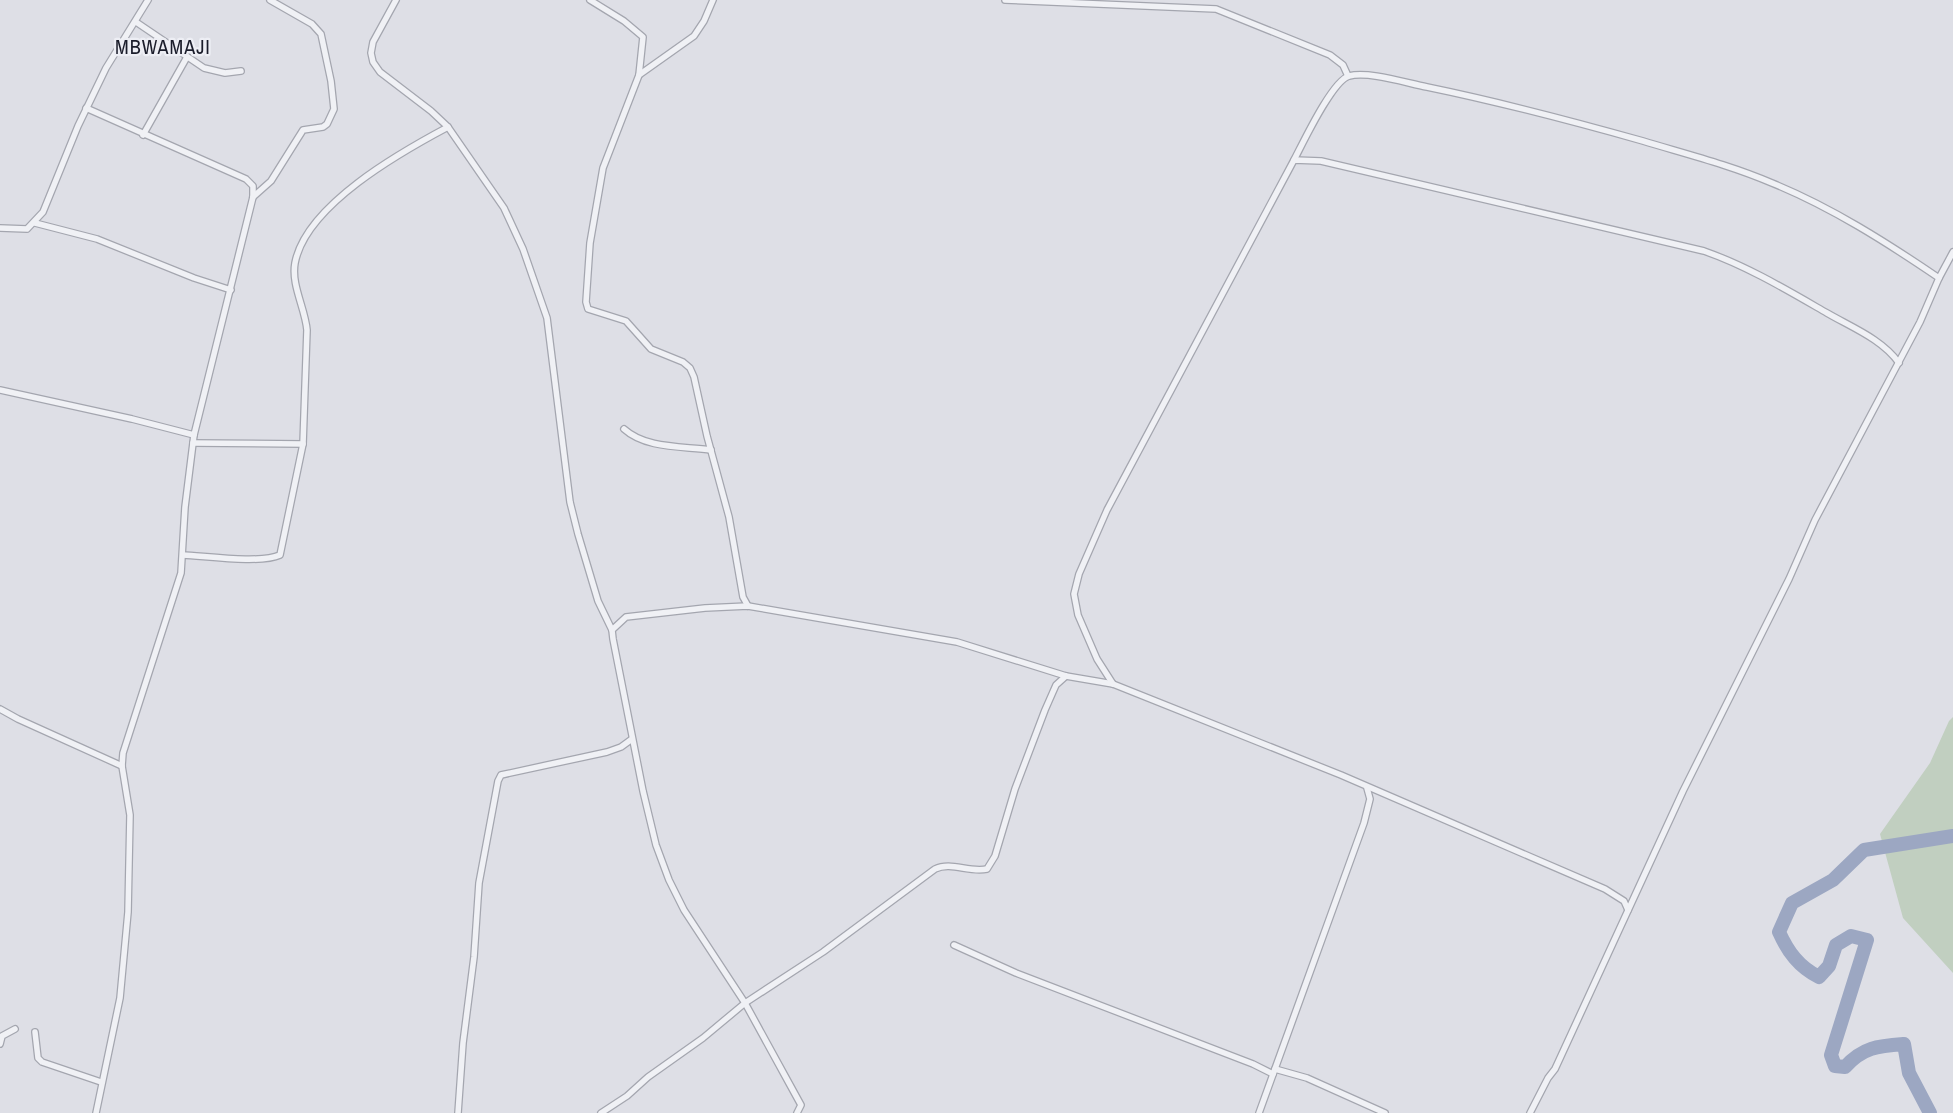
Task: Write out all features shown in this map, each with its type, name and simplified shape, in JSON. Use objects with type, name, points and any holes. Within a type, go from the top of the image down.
[{"type":"street","points":[[0,228],[27,229],[34,223],[50,198],[86,108],[122,40],[136,22],[148,0]]},
{"type":"street","points":[[253,198],[271,180],[302,130],[323,127],[327,124],[334,109],[331,81],[318,29],[270,0]]},
{"type":"street","points":[[396,0],[373,42],[371,53],[373,62],[380,72],[419,101],[448,127],[504,208],[523,249],[547,318],[570,502],[592,582],[602,610],[612,630],[632,739],[656,845],[669,880],[684,910],[745,1003],[806,1113]]},
{"type":"street","points":[[590,0],[624,21],[643,37],[639,75],[603,168],[590,243],[586,302],[588,310],[626,320],[651,349],[683,362],[690,368],[694,377],[729,517],[743,597],[748,606]]},
{"type":"street","points":[[639,75],[694,36],[704,21],[712,0]]},
{"type":"street","points":[[1005,0],[1216,9],[1330,55],[1343,65],[1348,76]]},
{"type":"street","points":[[136,22],[204,68],[215,72],[241,71]]},
{"type":"street","points":[[143,135],[186,57]]},
{"type":"street","points":[[1113,684],[1097,659],[1078,615],[1074,594],[1078,574],[1107,510],[1294,160],[1337,85],[1348,76],[1370,77],[1476,97],[1620,135],[1727,166],[1773,183],[1856,225],[1939,278]]},
{"type":"street","points":[[86,108],[143,135],[246,179],[253,186],[253,198],[194,435],[185,507],[181,573],[123,753],[122,766],[130,814],[128,912],[120,998],[96,1113]]},
{"type":"street","points":[[183,555],[274,558],[280,555],[303,444],[307,330],[306,317],[295,280],[295,263],[299,252],[319,218],[340,197],[406,149],[448,127]]},
{"type":"street","points":[[1294,160],[1321,161],[1704,250],[1728,259],[1855,329],[1886,348],[1899,362]]},
{"type":"street","points":[[34,223],[105,242],[194,278],[231,290]]},
{"type":"street","points":[[1530,1113],[1554,1069],[1815,520],[1920,322],[1939,278],[1953,252]]},
{"type":"street","points":[[0,390],[88,408],[194,435]]},
{"type":"street","points":[[624,429],[633,437],[644,442],[711,450]]},
{"type":"street","points":[[193,443],[303,444]]},
{"type":"street","points":[[612,630],[618,622],[626,617],[706,608],[748,606],[957,642],[1066,676],[1113,684],[1341,775],[1367,788],[1605,889],[1624,901],[1628,910]]},
{"type":"street","points":[[601,1113],[627,1096],[648,1077],[703,1038],[745,1003],[823,952],[935,869],[945,865],[970,871],[987,869],[995,856],[1015,789],[1045,710],[1056,685],[1066,676]]},
{"type":"street","points":[[0,709],[122,766]]},
{"type":"street","points":[[458,1113],[463,1043],[474,957],[479,882],[498,781],[501,775],[607,752],[621,747],[632,739]]},
{"type":"street","points":[[1259,1113],[1364,823],[1370,799],[1367,788]]},
{"type":"street","points":[[954,945],[1016,973],[1253,1064],[1274,1071],[1307,1078],[1385,1113]]},
{"type":"street","points":[[0,1044],[2,1036],[14,1029]]},
{"type":"street","points":[[36,1032],[38,1058],[42,1062],[102,1082]]},
{"type":"street","points":[[797,1113],[801,1105]]},
{"type":"green space","points":[[1953,717],[1953,973],[1903,918],[1880,834],[1930,763],[1949,721]]},
{"type":"waterway","points":[[1930,1113],[1909,1073],[1904,1044],[1865,1051],[1845,1067],[1835,1066],[1831,1055],[1867,940],[1851,936],[1836,945],[1829,966],[1819,977],[1800,964],[1786,946],[1779,932],[1792,903],[1833,880],[1864,850],[1953,836]]},
{"type":"district","name":"MBWAMAJI","points":[[163,47]]}]
